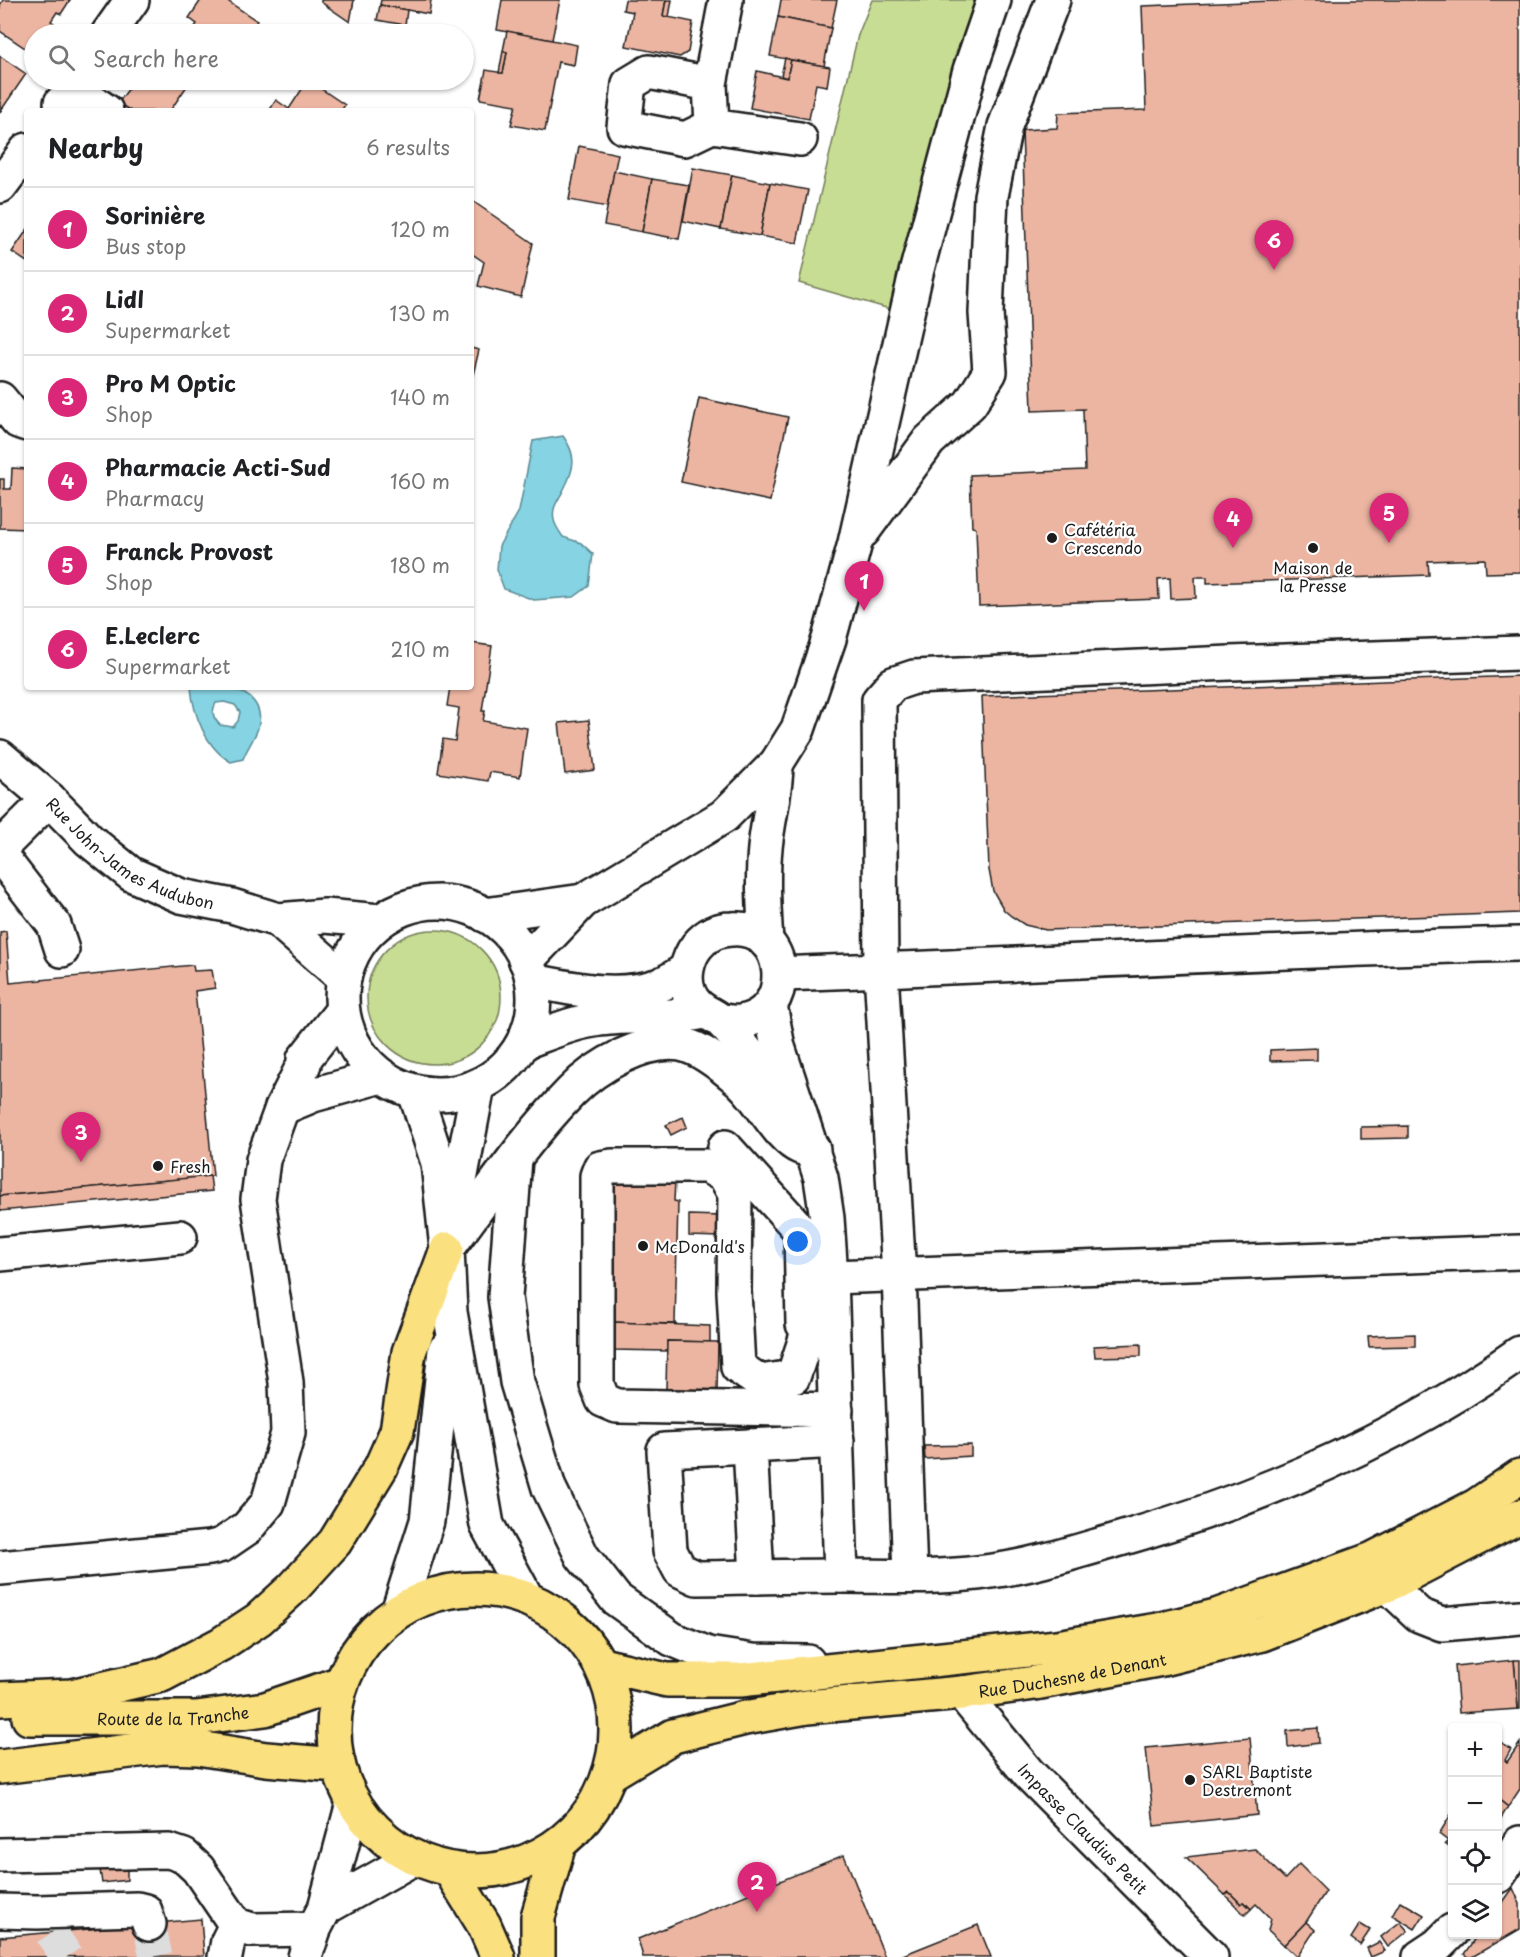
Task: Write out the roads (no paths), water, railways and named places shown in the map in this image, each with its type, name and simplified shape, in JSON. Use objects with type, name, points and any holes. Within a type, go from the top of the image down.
[{"type":"main road","points":[[0,1699],[71,1696],[162,1675],[221,1644],[259,1619],[293,1588],[335,1542],[365,1497],[398,1431],[409,1352],[447,1249]]},
{"type":"main road","name":"Rue Duchesne de Denant","points":[[602,1665],[667,1680],[740,1680],[1057,1647],[1158,1630],[1216,1616],[1373,1559],[1476,1506],[1520,1476]]},
{"type":"main road","name":"Rue Duchesne de Denant","points":[[609,1774],[673,1736],[745,1718],[807,1707],[962,1693],[1035,1683],[1162,1659],[1262,1634],[1387,1585],[1520,1516]]},
{"type":"main road","points":[[483,1587],[526,1597],[557,1614],[583,1637],[602,1665],[614,1701],[616,1738],[609,1774],[590,1813],[559,1844],[526,1862],[489,1871],[450,1870],[414,1858],[379,1835],[353,1803],[337,1765],[333,1724],[341,1683],[363,1641],[399,1609],[440,1591],[483,1587]]},
{"type":"main road","name":"Route de la Tranche","points":[[0,1718],[196,1718],[265,1709],[341,1683]]},
{"type":"main road","name":"Route de la Tranche","points":[[0,1767],[164,1748],[198,1749],[266,1759],[337,1765]]},
{"type":"main road","points":[[538,1957],[538,1917],[559,1844]]},
{"type":"main road","points":[[450,1870],[484,1924],[498,1957]]},
{"type":"street","points":[[115,24],[132,0]]},
{"type":"street","points":[[712,126],[710,84],[726,0]]},
{"type":"street","points":[[530,971],[583,901],[724,816],[776,764],[798,729],[829,639],[855,543],[916,273],[970,70],[994,0]]},
{"type":"street","points":[[855,543],[929,441],[970,405],[990,372],[986,313],[991,196],[1005,126],[1053,0]]},
{"type":"street","points":[[710,84],[649,72],[629,84],[624,126],[685,139],[712,126],[800,139]]},
{"type":"street","points":[[65,98],[90,100],[102,108]]},
{"type":"street","points":[[0,186],[24,154]]},
{"type":"street","points":[[0,399],[18,421],[24,423]]},
{"type":"street","points":[[910,1576],[899,1275],[881,970],[879,700],[893,684],[914,677],[1520,653]]},
{"type":"street","name":"Rue John-James Audubon","points":[[0,757],[49,799],[89,840],[131,874],[182,896],[232,906],[278,920],[325,916],[380,921]]},
{"type":"street","points":[[766,942],[762,887],[765,845],[776,789],[776,764]]},
{"type":"street","points":[[0,848],[49,799]]},
{"type":"street","points":[[0,855],[54,926],[62,950]]},
{"type":"street","points":[[485,915],[583,901]]},
{"type":"street","points":[[431,902],[459,904],[485,915],[510,934],[530,971],[533,1012],[524,1042],[504,1068],[478,1086],[447,1095],[416,1092],[397,1086],[381,1076],[362,1058],[349,1036],[342,1011],[344,978],[351,956],[363,937],[380,921],[404,908],[431,902]]},
{"type":"street","name":"Rue John-James Audubon","points":[[278,920],[344,978]]},
{"type":"street","points":[[524,1042],[573,1024],[600,1019],[640,1015],[712,1017],[739,1022],[756,1017],[770,1005],[778,991],[780,974],[776,957],[766,942],[751,932],[735,928],[717,931],[702,940],[691,954],[686,970],[690,993],[712,1017],[758,1065],[793,1096]]},
{"type":"street","points":[[780,974],[1520,944]]},
{"type":"street","points":[[530,971],[570,989],[618,994],[659,986],[686,970]]},
{"type":"street","points":[[770,1005],[778,1047],[821,1178],[827,1218],[841,1576]]},
{"type":"street","points":[[0,1568],[222,1545],[247,1528],[268,1503],[288,1433],[286,1382],[258,1199],[263,1160],[282,1108],[304,1064],[304,1059],[342,1011]]},
{"type":"street","points":[[447,1249],[514,1158],[573,1090],[611,1061],[654,1045],[682,1044],[711,1058],[742,1082],[788,1140],[799,1147],[813,1149]]},
{"type":"street","points":[[282,1108],[313,1095],[381,1076]]},
{"type":"street","points":[[447,1249],[478,1086]]},
{"type":"street","points":[[416,1092],[438,1163],[447,1249],[450,1312],[487,1525],[526,1597]]},
{"type":"street","points":[[726,1147],[801,1231],[803,1347]]},
{"type":"street","points":[[514,1158],[505,1297],[517,1382],[549,1488],[582,1556],[616,1599],[672,1639],[708,1654],[753,1661],[896,1664]]},
{"type":"street","points":[[831,1277],[821,1293],[793,1377],[760,1382],[738,1367],[734,1291],[735,1194],[725,1176],[707,1166],[600,1168],[597,1176],[597,1385],[603,1400],[617,1406],[836,1426]]},
{"type":"street","points":[[0,1254],[180,1237]]},
{"type":"street","points":[[831,1277],[1520,1252]]},
{"type":"street","points":[[399,1609],[427,1521],[450,1312]]},
{"type":"street","points":[[836,1426],[750,1446],[664,1450],[670,1551],[680,1570],[697,1578],[965,1575],[994,1571],[1081,1550],[1215,1509],[1351,1452],[1435,1407],[1489,1375],[1520,1353]]},
{"type":"street","points":[[750,1446],[757,1577]]},
{"type":"street","points":[[1387,1585],[1419,1615],[1442,1624],[1520,1617]]},
{"type":"street","name":"Impasse Claudius Petit","points":[[962,1693],[1029,1774],[1211,1957]]},
{"type":"street","points":[[315,1932],[353,1803]]},
{"type":"street","points":[[1502,1869],[1520,1843]]},
{"type":"street","points":[[0,1856],[169,1851],[184,1856],[198,1869],[236,1925],[252,1930],[315,1932],[414,1858]]},
{"type":"street","points":[[0,1911],[44,1922],[137,1909],[145,1911],[149,1924]]},
{"type":"street","points":[[225,1957],[228,1941],[236,1925]]},
{"type":"street","points":[[1420,1957],[1438,1945],[1448,1934]]},
{"type":"water","points":[[563,436],[571,449],[573,462],[568,481],[553,515],[556,527],[563,537],[581,543],[593,554],[589,586],[574,597],[534,600],[504,589],[497,570],[499,546],[519,511],[533,441]]},
{"type":"water","points":[[191,690],[239,691],[254,702],[259,714],[258,728],[243,759],[231,762],[214,748],[202,729]],"holes":[[[224,702],[235,705],[240,712],[238,721],[233,727],[220,725],[213,715],[216,703]]]},
{"type":"tunnel","points":[[149,1924],[156,1957]]},
{"type":"tunnel","points":[[51,1933],[67,1957]]},
{"type":"place","name":"E.Leclerc","points":[[1274,270]]},
{"type":"place","name":"Cafétéria Crescendo","points":[[1052,538]]},
{"type":"place","name":"Franck Provost","points":[[1389,543]]},
{"type":"place","name":"Pharmacie Acti-Sud","points":[[1233,548]]},
{"type":"place","name":"Maison de la Presse","points":[[1313,548]]},
{"type":"place","name":"Sorinière","points":[[864,611]]},
{"type":"place","name":"Pro M Optic","points":[[81,1162]]},
{"type":"place","name":"Fresh","points":[[158,1166]]},
{"type":"place","name":"McDonald's","points":[[643,1246]]},
{"type":"place","name":"SARL Baptiste Destremont","points":[[1190,1780]]},
{"type":"place","name":"Lidl","points":[[757,1912]]}]
